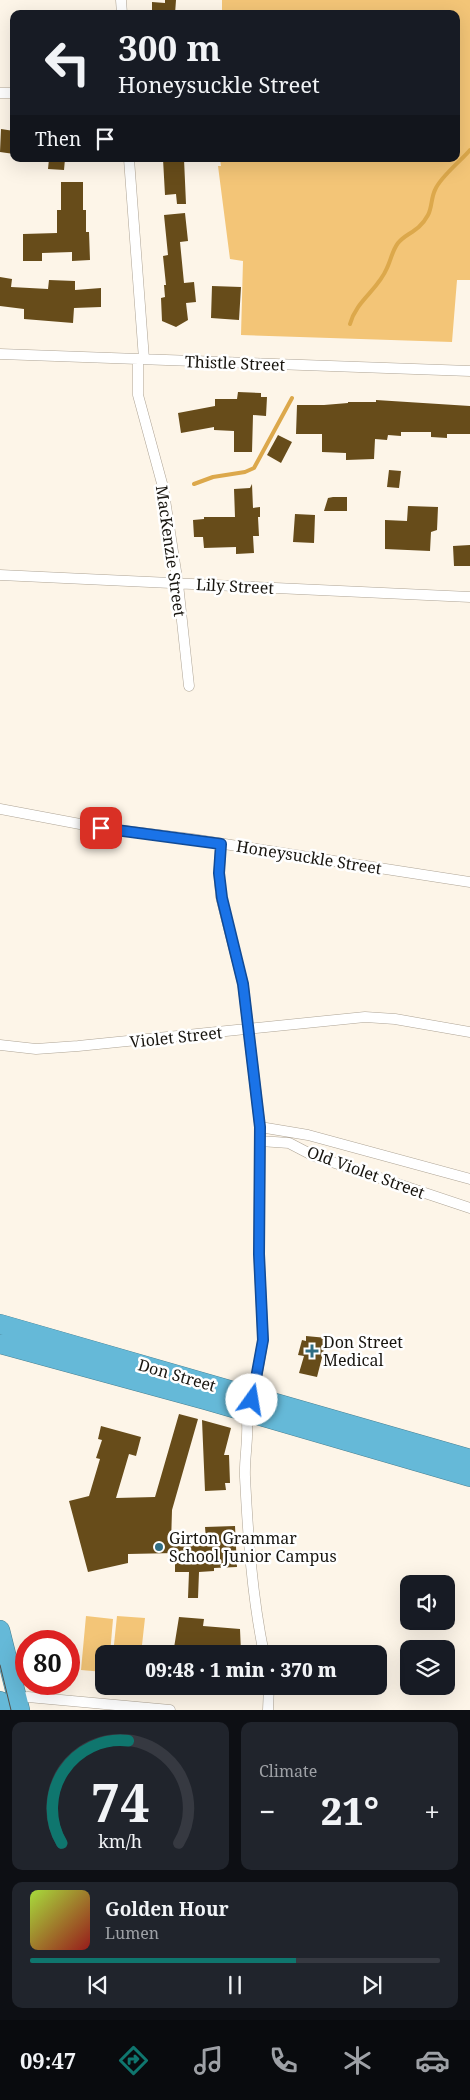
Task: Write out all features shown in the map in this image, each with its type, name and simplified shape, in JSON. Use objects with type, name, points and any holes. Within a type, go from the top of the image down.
[{"type":"highway","name":"Don Street","points":[[0,1324],[208,1392],[251,1408],[470,1476]]},
{"type":"highway","name":"Don Street","points":[[0,1344],[208,1392]]},
{"type":"highway","name":"Don Street","points":[[251,1408],[470,1459]]},
{"type":"highway","points":[[0,1630],[9,1702],[2,1710]]},
{"type":"street","name":"MacKenzie Street","points":[[129,162],[141,359],[137,380],[139,401],[159,469],[178,584],[189,686]]},
{"type":"street","name":"Thistle Street","points":[[0,354],[470,372]]},
{"type":"street","name":"Lily Street","points":[[0,574],[470,597]]},
{"type":"street","name":"Honeysuckle Street","points":[[0,809],[101,828],[221,844],[470,882]]},
{"type":"street","points":[[221,844],[219,873],[222,898],[240,969],[260,1127],[259,1254],[263,1340],[248,1425],[245,1471],[255,1602],[262,1645]]},
{"type":"street","name":"Violet Street","points":[[0,1045],[36,1049],[78,1046],[365,1017],[395,1019],[470,1032]]},
{"type":"street","name":"Old Violet Street","points":[[260,1127],[308,1136],[470,1179]]},
{"type":"street","name":"Old Violet Street","points":[[260,1141],[289,1143],[314,1156],[470,1208]]},
{"type":"street","points":[[268,1710],[269,1695]]},
{"type":"street","points":[[9,1702],[28,1697],[170,1710]]},
{"type":"shaded area","points":[[222,0],[470,0],[470,280],[457,280],[452,342],[241,335],[243,261],[230,259],[218,166],[221,166],[220,162],[460,162],[460,10],[222,10]]},
{"type":"shaded area","points":[[86,1616],[113,1619],[111,1645],[95,1645],[95,1671],[81,1670]]},
{"type":"shaded area","points":[[117,1616],[145,1618],[142,1645],[114,1645]]},
{"type":"building","points":[[165,0],[176,0],[175,10],[152,10],[152,2],[165,3]]},
{"type":"building","points":[[1,129],[10,130],[10,153],[0,152]]},
{"type":"building","points":[[49,162],[65,162],[64,170],[48,169]]},
{"type":"building","points":[[163,162],[184,162],[186,204],[177,204],[176,194],[165,195]]},
{"type":"building","points":[[61,182],[83,182],[83,210],[86,210],[86,232],[89,232],[90,260],[72,261],[72,252],[42,253],[42,261],[23,261],[23,234],[57,233],[57,210],[61,210]]},
{"type":"building","points":[[185,213],[188,241],[180,242],[184,283],[194,282],[196,302],[186,303],[188,320],[176,327],[162,321],[161,298],[165,297],[164,285],[166,285],[163,256],[168,255],[164,215]]},
{"type":"building","points":[[0,277],[12,279],[11,287],[48,289],[49,280],[75,281],[75,290],[101,288],[101,307],[74,308],[73,323],[24,319],[24,309],[0,306]]},
{"type":"building","points":[[212,286],[241,287],[239,320],[211,318]]},
{"type":"building","points":[[238,392],[261,393],[261,397],[267,397],[266,416],[253,415],[252,452],[234,452],[234,431],[214,430],[214,427],[181,433],[178,413],[215,406],[215,399],[237,399]]},
{"type":"building","points":[[376,400],[470,406],[470,434],[447,434],[447,438],[431,437],[431,432],[401,432],[401,436],[388,435],[387,440],[375,439],[374,459],[346,460],[346,453],[322,452],[322,434],[296,434],[297,405],[376,402]]},
{"type":"building","points":[[278,435],[292,442],[281,463],[267,455]]},
{"type":"building","points":[[389,470],[401,471],[399,488],[387,487]]},
{"type":"building","points":[[252,484],[253,508],[260,507],[260,517],[258,517],[259,536],[253,536],[254,553],[236,554],[236,547],[204,548],[203,537],[194,537],[193,520],[204,519],[204,517],[235,517],[234,489],[250,488]]},
{"type":"building","points":[[347,497],[347,511],[324,511],[328,498]]},
{"type":"building","points":[[408,506],[438,507],[437,530],[431,532],[430,551],[385,549],[385,520],[407,521]]},
{"type":"building","points":[[295,514],[315,515],[314,543],[293,542]]},
{"type":"building","points":[[470,545],[470,566],[454,566],[453,546]]},
{"type":"building","name":"Don Street Medical","points":[[306,1336],[327,1338],[317,1377],[299,1373],[304,1356],[298,1355],[302,1340],[306,1341]]},
{"type":"building","points":[[179,1414],[198,1419],[172,1510],[171,1544],[203,1543],[203,1539],[206,1539],[205,1527],[235,1526],[237,1567],[214,1568],[214,1571],[199,1572],[198,1598],[188,1598],[189,1572],[175,1572],[175,1553],[128,1554],[128,1563],[88,1572],[69,1501],[89,1496],[100,1459],[96,1458],[102,1440],[98,1439],[101,1426],[141,1437],[136,1456],[129,1454],[116,1498],[155,1497]]},
{"type":"building","points":[[202,1420],[231,1428],[224,1455],[229,1455],[230,1483],[225,1483],[226,1490],[205,1491]]},
{"type":"building","points":[[179,1617],[204,1619],[203,1626],[240,1629],[241,1645],[174,1645]]},
{"type":"waterway","points":[[460,160],[470,150]]},
{"type":"waterway","points":[[350,324],[357,309],[383,276],[398,243],[417,229],[424,221],[438,185],[458,162]]},
{"type":"waterway","points":[[194,484],[213,477],[245,472],[254,468],[292,398]]},
{"type":"tram line","points":[[0,1665],[11,1710]]},
{"type":"place","name":"Don Street Medical","points":[[312,1351]]},
{"type":"place","name":"Girton Grammar School Junior Campus","points":[[159,1547]]},
{"type":"route","points":[[101,828],[221,844],[219,873],[222,898],[225,917],[243,984],[259,1107],[259,1254],[263,1340],[261,1361],[252,1400]]}]
